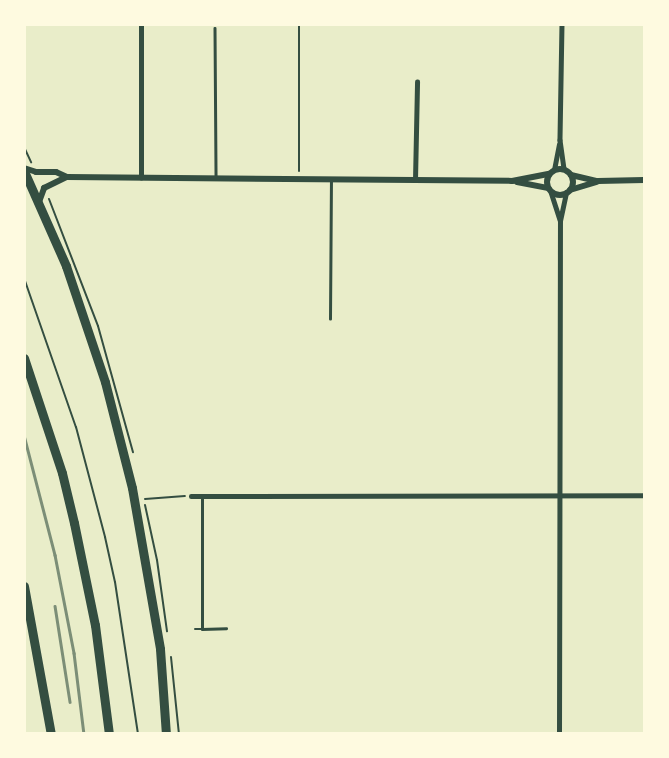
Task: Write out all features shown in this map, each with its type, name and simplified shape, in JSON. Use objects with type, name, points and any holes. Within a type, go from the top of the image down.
[{"type":"highway","points":[[24,169],[66,266],[100,369],[132,488],[160,649],[166,733]]},
{"type":"highway","points":[[24,358],[62,473],[74,523],[95,625],[109,733]]},
{"type":"highway","points":[[24,586],[51,733]]},
{"type":"street","points":[[141,24],[141,178]]},
{"type":"street","points":[[562,24],[560,140],[564,169],[571,175],[598,181],[645,180]]},
{"type":"street","points":[[415,180],[417,82]]},
{"type":"street","points":[[560,140],[551,172],[550,190],[560,221]]},
{"type":"street","points":[[24,169],[56,172],[67,177],[512,181],[568,192],[598,181]]},
{"type":"street","points":[[512,181],[564,169]]},
{"type":"street","points":[[559,733],[560,221],[573,183],[571,175]]},
{"type":"street","points":[[39,202],[44,188],[67,177]]},
{"type":"street","points":[[191,496],[645,495]]},
{"type":"lane","points":[[215,28],[216,178]]},
{"type":"lane","points":[[330,319],[331,179]]},
{"type":"lane","points":[[202,496],[202,629]]},
{"type":"lane","points":[[195,629],[226,628]]},
{"type":"path","points":[[299,24],[299,179]]},
{"type":"path","points":[[24,278],[76,427],[97,504],[115,582],[138,733]]},
{"type":"path","points":[[144,499],[191,496]]},
{"type":"railway","points":[[24,435],[55,555],[74,653],[84,734]]},
{"type":"railway","points":[[55,606],[70,702]]}]
